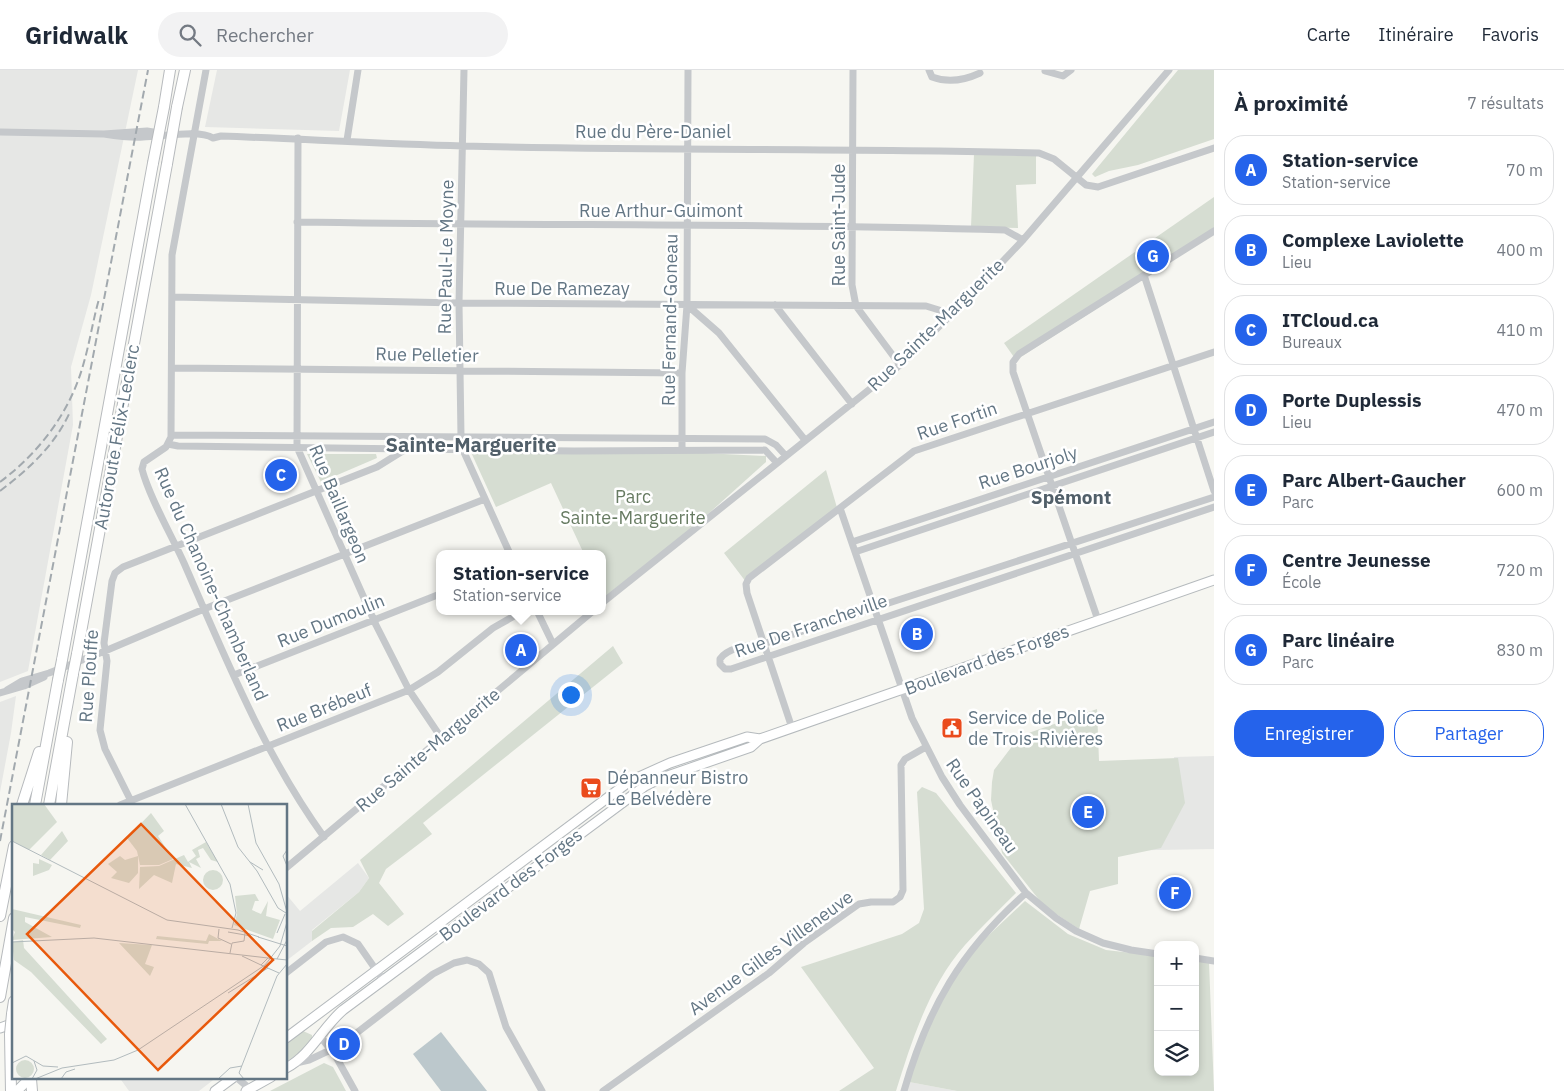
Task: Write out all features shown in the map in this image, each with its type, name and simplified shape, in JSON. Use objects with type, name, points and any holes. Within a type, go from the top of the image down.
[{"type":"highway","name":"Autoroute Félix-Leclerc","points":[[35,804],[51,716],[54,676],[62,660],[170,70]]},
{"type":"highway","name":"Autoroute Félix-Leclerc","points":[[49,804],[185,70]]},
{"type":"highway","points":[[60,804],[73,674]]},
{"type":"highway","points":[[22,804],[51,716]]},
{"type":"highway","points":[[0,916],[12,856]]},
{"type":"highway","points":[[0,997],[12,929]]},
{"type":"highway","points":[[12,1023],[10,1034],[12,1071]]},
{"type":"highway","points":[[32,1078],[32,1091]]},
{"type":"main road","name":"Boulevard des Forges","points":[[288,1067],[296,1063],[337,1016],[383,980],[631,796],[659,779],[751,747],[760,739],[1214,580]]},
{"type":"main road","name":"Boulevard des Forges","points":[[288,1037],[623,785],[640,775],[670,763],[747,737],[760,739]]},
{"type":"main road","points":[[623,785],[631,796]]},
{"type":"main road","points":[[532,854],[540,864]]},
{"type":"main road","points":[[0,1028],[12,1019]]},
{"type":"main road","points":[[304,1025],[319,1035]]},
{"type":"main road","points":[[13,1089],[32,1078]]},
{"type":"main road","points":[[214,1091],[234,1078]]},
{"type":"main road","points":[[248,1090],[266,1080]]},
{"type":"street","name":"Rue du Chanoine-Chamberland","points":[[206,70],[173,246],[171,435],[168,444],[144,462],[142,469],[234,675],[269,747],[299,802],[324,837]]},
{"type":"street","points":[[346,140],[358,70]]},
{"type":"street","name":"Rue Paul-Le Moyne","points":[[464,70],[459,303],[461,437],[463,450],[508,550]]},
{"type":"street","name":"Rue Fernand-Goneau","points":[[682,450],[682,373],[687,305],[688,70]]},
{"type":"street","name":"Rue Saint-Jude","points":[[853,70],[854,226],[852,285],[856,306],[900,365]]},
{"type":"street","points":[[929,70],[932,77],[938,79],[968,79],[980,72]]},
{"type":"street","points":[[1045,71],[1063,76],[1071,70]]},
{"type":"street","name":"Rue Sainte-Marguerite","points":[[606,601],[900,365],[1023,240],[1169,70]]},
{"type":"street","name":"Rue du Père-Daniel","points":[[0,132],[104,134],[147,131],[166,135],[209,136],[217,134],[221,136],[463,146],[854,148],[1039,153],[1054,159],[1086,185],[1098,187],[1214,148]]},
{"type":"street","name":"Rue Baillargeon","points":[[298,138],[297,447],[315,492],[373,620],[409,690],[442,739]]},
{"type":"street","name":"Rue Arthur-Guimont","points":[[297,222],[462,225],[854,226],[1004,230],[1023,240]]},
{"type":"street","points":[[1098,620],[1026,414],[1013,372],[1013,362],[1019,354],[1214,231]]},
{"type":"street","points":[[1144,275],[1214,491]]},
{"type":"street","name":"Rue De Ramezay","points":[[172,297],[459,303],[926,306],[939,310],[948,318]]},
{"type":"street","points":[[687,305],[719,333],[805,440]]},
{"type":"street","points":[[775,305],[852,404]]},
{"type":"street","name":"Rue Fortin","points":[[763,644],[746,584],[751,577],[914,451],[1214,352]]},
{"type":"street","name":"Rue Pelletier","points":[[172,368],[682,373]]},
{"type":"street","name":"Rue Bourjoly","points":[[852,542],[1214,422]]},
{"type":"street","name":"Rue Bourjoly","points":[[855,552],[1214,432]]},
{"type":"street","points":[[171,435],[683,440],[765,439],[776,444],[786,456]]},
{"type":"street","points":[[177,546],[377,468],[406,449],[414,437]]},
{"type":"street","points":[[574,438],[574,451]]},
{"type":"street","points":[[168,444],[188,447],[463,450],[765,450],[777,463]]},
{"type":"street","name":"Rue De Francheville","points":[[1214,496],[763,644],[753,644],[725,653],[720,659],[720,664],[728,669],[1214,507]]},
{"type":"street","points":[[3,692],[54,676],[106,651],[204,609],[485,499]]},
{"type":"street","name":"Rue Papineau","points":[[840,508],[902,690],[926,747],[952,793],[1026,893],[1056,918],[1084,935],[1119,948],[1154,953]]},
{"type":"street","name":"Rue Plouffe","points":[[132,803],[101,736],[100,720],[107,660],[106,626],[112,581],[116,572],[123,567],[177,546]]},
{"type":"street","name":"Rue Dumoulin","points":[[234,675],[436,596]]},
{"type":"street","name":"Rue Brébeuf","points":[[132,803],[409,690],[438,672],[492,628],[516,615]]},
{"type":"street","points":[[539,615],[552,644]]},
{"type":"street","name":"Rue Sainte-Marguerite","points":[[288,866],[588,615]]},
{"type":"street","points":[[763,644],[792,728]]},
{"type":"street","name":"Avenue Gilles Villeneuve","points":[[604,1091],[769,973],[804,943],[859,904],[893,902],[900,898],[903,890],[901,765],[904,759],[926,747]]},
{"type":"street","points":[[904,1091],[928,1021],[948,984],[981,937],[1026,893]]},
{"type":"street","points":[[288,970],[326,942],[340,937],[356,942],[383,980]]},
{"type":"street","points":[[1199,959],[1214,962]]},
{"type":"street","points":[[296,1063],[309,1060],[332,1049],[368,1026],[433,974],[454,962],[467,960],[479,964],[489,973],[506,1027],[542,1091]]},
{"type":"street","points":[[319,1035],[332,1049],[355,1091]]},
{"type":"street","points":[[236,1078],[248,1090]]},
{"type":"shaded area","points":[[0,70],[138,70],[91,295],[71,367],[73,425],[28,671],[0,682]]},
{"type":"shaded area","points":[[217,70],[350,70],[339,131],[205,127]]},
{"type":"shaded area","points":[[16,696],[11,733],[0,792],[0,702]]},
{"type":"shaded area","points":[[1214,756],[1214,849],[1100,851],[1177,790],[1174,757]]},
{"type":"shaded area","points":[[358,863],[369,878],[359,892],[312,930],[312,941],[288,959],[288,896],[300,911]]},
{"type":"shaded area","points":[[441,1032],[487,1091],[441,1091],[413,1054]]},
{"type":"shaded area","points":[[120,1078],[216,1078],[199,1091],[129,1091]]},
{"type":"shaded area","points":[[909,1082],[957,1091],[907,1091]]},
{"type":"green space","points":[[1178,70],[1214,70],[1214,139],[1138,165],[1109,171],[1095,177],[1092,174]]},
{"type":"green space","points":[[974,154],[1036,156],[1036,184],[1016,185],[1018,228],[971,227]]},
{"type":"green space","points":[[1214,197],[1214,234],[1016,360],[1004,343]]},
{"type":"green space","name":"Parc Sainte-Marguerite","points":[[470,450],[683,452],[766,456],[766,462],[649,567],[606,600],[606,550],[582,550],[551,483],[496,507]]},
{"type":"green space","points":[[307,454],[376,454],[377,458],[321,482]]},
{"type":"green space","points":[[826,470],[838,511],[746,582],[724,553]]},
{"type":"green space","points":[[613,646],[623,663],[423,823],[432,834],[386,869],[379,883],[404,914],[388,926],[373,914],[353,927],[331,928],[312,941],[312,931],[359,892],[369,878],[360,860]]},
{"type":"green space","points":[[1097,709],[1099,761],[1178,758],[1185,803],[1161,848],[1118,857],[1118,884],[1090,891],[1079,929],[1044,906],[1002,853],[991,800],[992,782],[994,770],[1020,736]]},
{"type":"green space","points":[[922,787],[936,793],[1016,893],[965,945],[941,978],[915,1033],[896,1091],[839,1091],[874,1068],[801,967],[902,934],[919,923],[924,909],[917,792]]},
{"type":"green space","points":[[1025,901],[1068,934],[1106,950],[1154,956],[1154,1076],[1199,1076],[1199,961],[1209,962],[1214,1091],[957,1091],[909,1082],[920,1037],[945,991],[975,948]]},
{"type":"green space","points":[[303,1031],[312,1035],[312,1038],[303,1050],[288,1061],[288,1042]]},
{"type":"green space","points":[[324,1063],[333,1067],[346,1091],[270,1091]]},
{"type":"railway","points":[[0,841],[148,70]]},
{"type":"railway","points":[[0,482],[41,444],[62,414],[78,380],[99,299]]},
{"type":"railway","points":[[0,491],[21,474],[49,446],[70,412]]},
{"type":"place","name":"Parc linéaire","points":[[1153,256]]},
{"type":"place","name":"ITCloud.ca","points":[[281,475]]},
{"type":"place","name":"Complexe Laviolette","points":[[917,634]]},
{"type":"place","name":"Station-service","points":[[521,650]]},
{"type":"place","name":"Service de Police de Trois-Rivières","points":[[952,728]]},
{"type":"place","name":"Dépanneur Bistro Le Belvédère","points":[[591,788]]},
{"type":"place","name":"Parc Albert-Gaucher","points":[[1088,812]]},
{"type":"place","name":"Centre Jeunesse","points":[[1175,893]]},
{"type":"place","name":"Porte Duplessis","points":[[344,1044]]},
{"type":"district","name":"Sainte-Marguerite","points":[[471,445]]},
{"type":"district","name":"Spémont","points":[[1071,497]]}]
